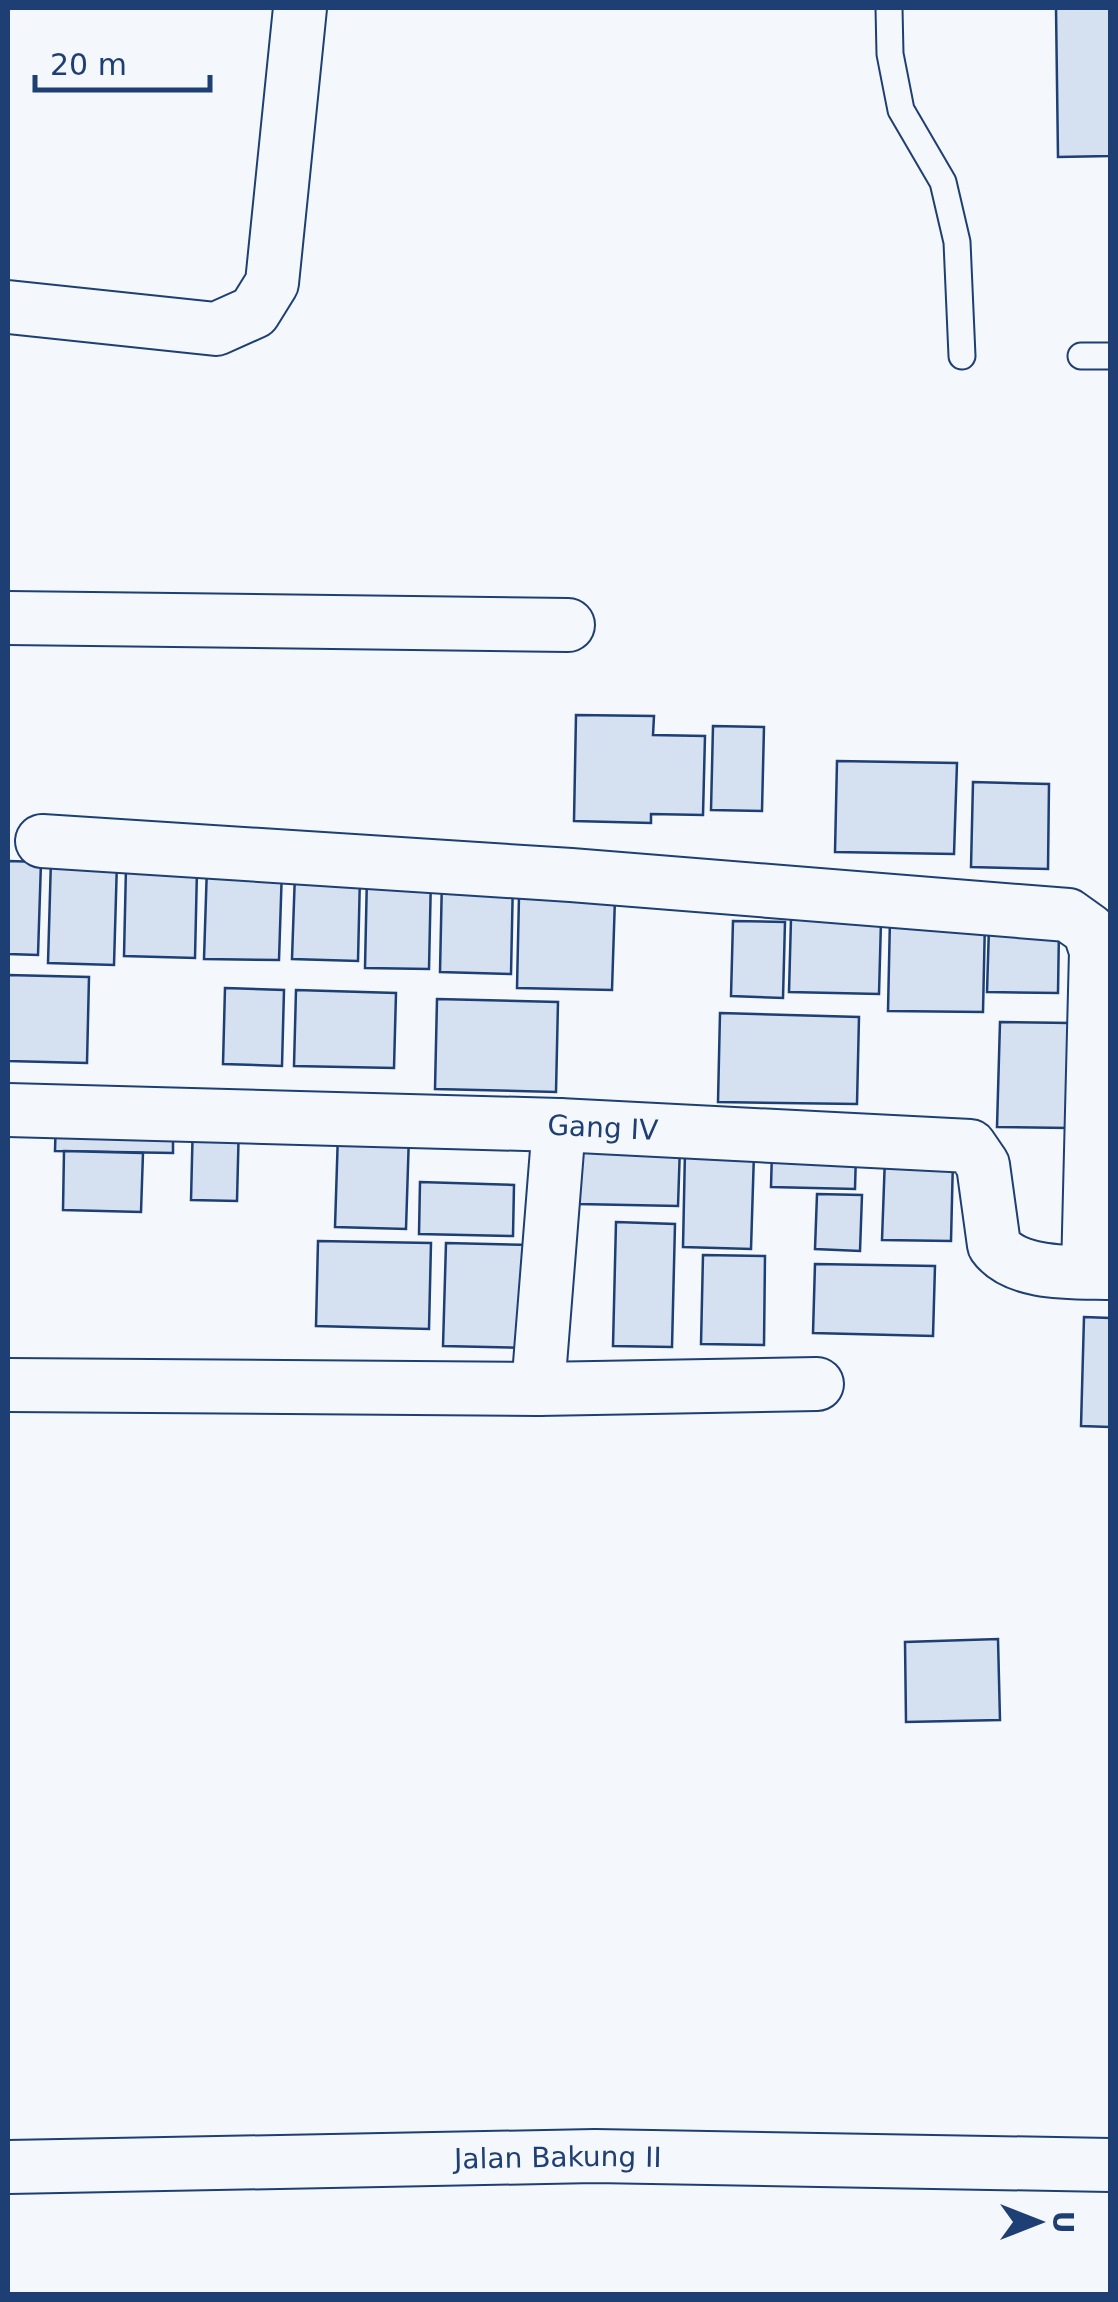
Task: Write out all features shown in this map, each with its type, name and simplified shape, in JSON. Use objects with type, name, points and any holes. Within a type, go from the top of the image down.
[{"type":"street","points":[[8,307],[216,330],[254,312],[272,284],[300,8]]},
{"type":"street","points":[[8,618],[568,626]]},
{"type":"street","points":[[42,841],[571,874],[1068,915],[1089,930],[1096,951],[1099,1272]]},
{"type":"street","name":"Gang IV","points":[[8,1110],[560,1124],[970,1146],[983,1165],[994,1245],[1001,1256],[1019,1264],[1099,1272]]},
{"type":"street","points":[[538,1389],[560,1124]]},
{"type":"street","points":[[8,1385],[538,1389],[818,1384]]},
{"type":"street","name":"Jalan Bakung II","points":[[8,2167],[595,2156],[1110,2165]]},
{"type":"lane","points":[[889,8],[890,54],[901,110],[942,182],[957,242],[962,356]]},
{"type":"lane","points":[[1081,356],[1110,356]]},
{"type":"building","points":[[1056,8],[1110,8],[1110,156],[1058,157]]},
{"type":"building","points":[[576,715],[654,716],[653,735],[705,736],[703,815],[651,814],[651,823],[574,821]]},
{"type":"building","points":[[713,726],[764,727],[762,811],[711,810]]},
{"type":"building","points":[[837,761],[957,763],[954,854],[835,852]]},
{"type":"building","points":[[973,782],[1049,784],[1048,869],[971,867]]},
{"type":"building","points":[[51,859],[117,861],[114,965],[48,963]]},
{"type":"building","points":[[8,861],[41,862],[38,955],[8,954]]},
{"type":"building","points":[[207,866],[282,868],[279,960],[204,959]]},
{"type":"building","points":[[126,867],[197,869],[195,958],[124,956]]},
{"type":"building","points":[[295,873],[360,875],[358,961],[292,959]]},
{"type":"building","points":[[367,875],[431,876],[429,969],[365,968]]},
{"type":"building","points":[[442,878],[513,879],[511,974],[440,972]]},
{"type":"building","points":[[519,896],[615,898],[612,990],[517,988]]},
{"type":"building","points":[[890,918],[985,920],[983,1012],[888,1011]]},
{"type":"building","points":[[791,919],[881,921],[879,994],[789,992]]},
{"type":"building","points":[[733,921],[785,922],[783,998],[731,996]]},
{"type":"building","points":[[989,927],[1059,929],[1058,993],[987,992]]},
{"type":"building","points":[[8,975],[89,977],[87,1063],[8,1061]]},
{"type":"building","points":[[225,988],[284,990],[282,1066],[223,1064]]},
{"type":"building","points":[[296,990],[396,993],[394,1068],[294,1066]]},
{"type":"building","points":[[437,999],[558,1002],[556,1092],[435,1089]]},
{"type":"building","points":[[720,1013],[859,1017],[857,1104],[718,1102]]},
{"type":"building","points":[[1000,1022],[1071,1023],[1068,1128],[997,1127]]},
{"type":"building","points":[[56,1115],[173,1118],[173,1153],[55,1151]]},
{"type":"building","points":[[193,1119],[239,1121],[237,1201],[191,1200]]},
{"type":"building","points":[[338,1133],[409,1135],[406,1229],[335,1227]]},
{"type":"building","points":[[579,1144],[680,1146],[678,1206],[578,1204]]},
{"type":"building","points":[[64,1151],[143,1153],[141,1212],[63,1210]]},
{"type":"building","points":[[685,1151],[754,1153],[751,1249],[683,1247]]},
{"type":"building","points":[[772,1151],[856,1153],[855,1189],[771,1187]]},
{"type":"building","points":[[885,1157],[953,1159],[951,1241],[882,1240]]},
{"type":"building","points":[[420,1182],[514,1185],[513,1236],[419,1234]]},
{"type":"building","points":[[817,1194],[862,1195],[860,1251],[815,1249]]},
{"type":"building","points":[[616,1222],[675,1224],[672,1347],[613,1346]]},
{"type":"building","points":[[318,1241],[431,1243],[429,1329],[316,1326]]},
{"type":"building","points":[[446,1243],[533,1245],[531,1348],[443,1346]]},
{"type":"building","points":[[703,1255],[765,1256],[764,1345],[701,1344]]},
{"type":"building","points":[[815,1264],[935,1266],[933,1336],[813,1333]]},
{"type":"building","points":[[1084,1317],[1110,1318],[1110,1427],[1081,1426]]},
{"type":"building","points":[[998,1639],[1000,1720],[906,1722],[905,1642]]}]
